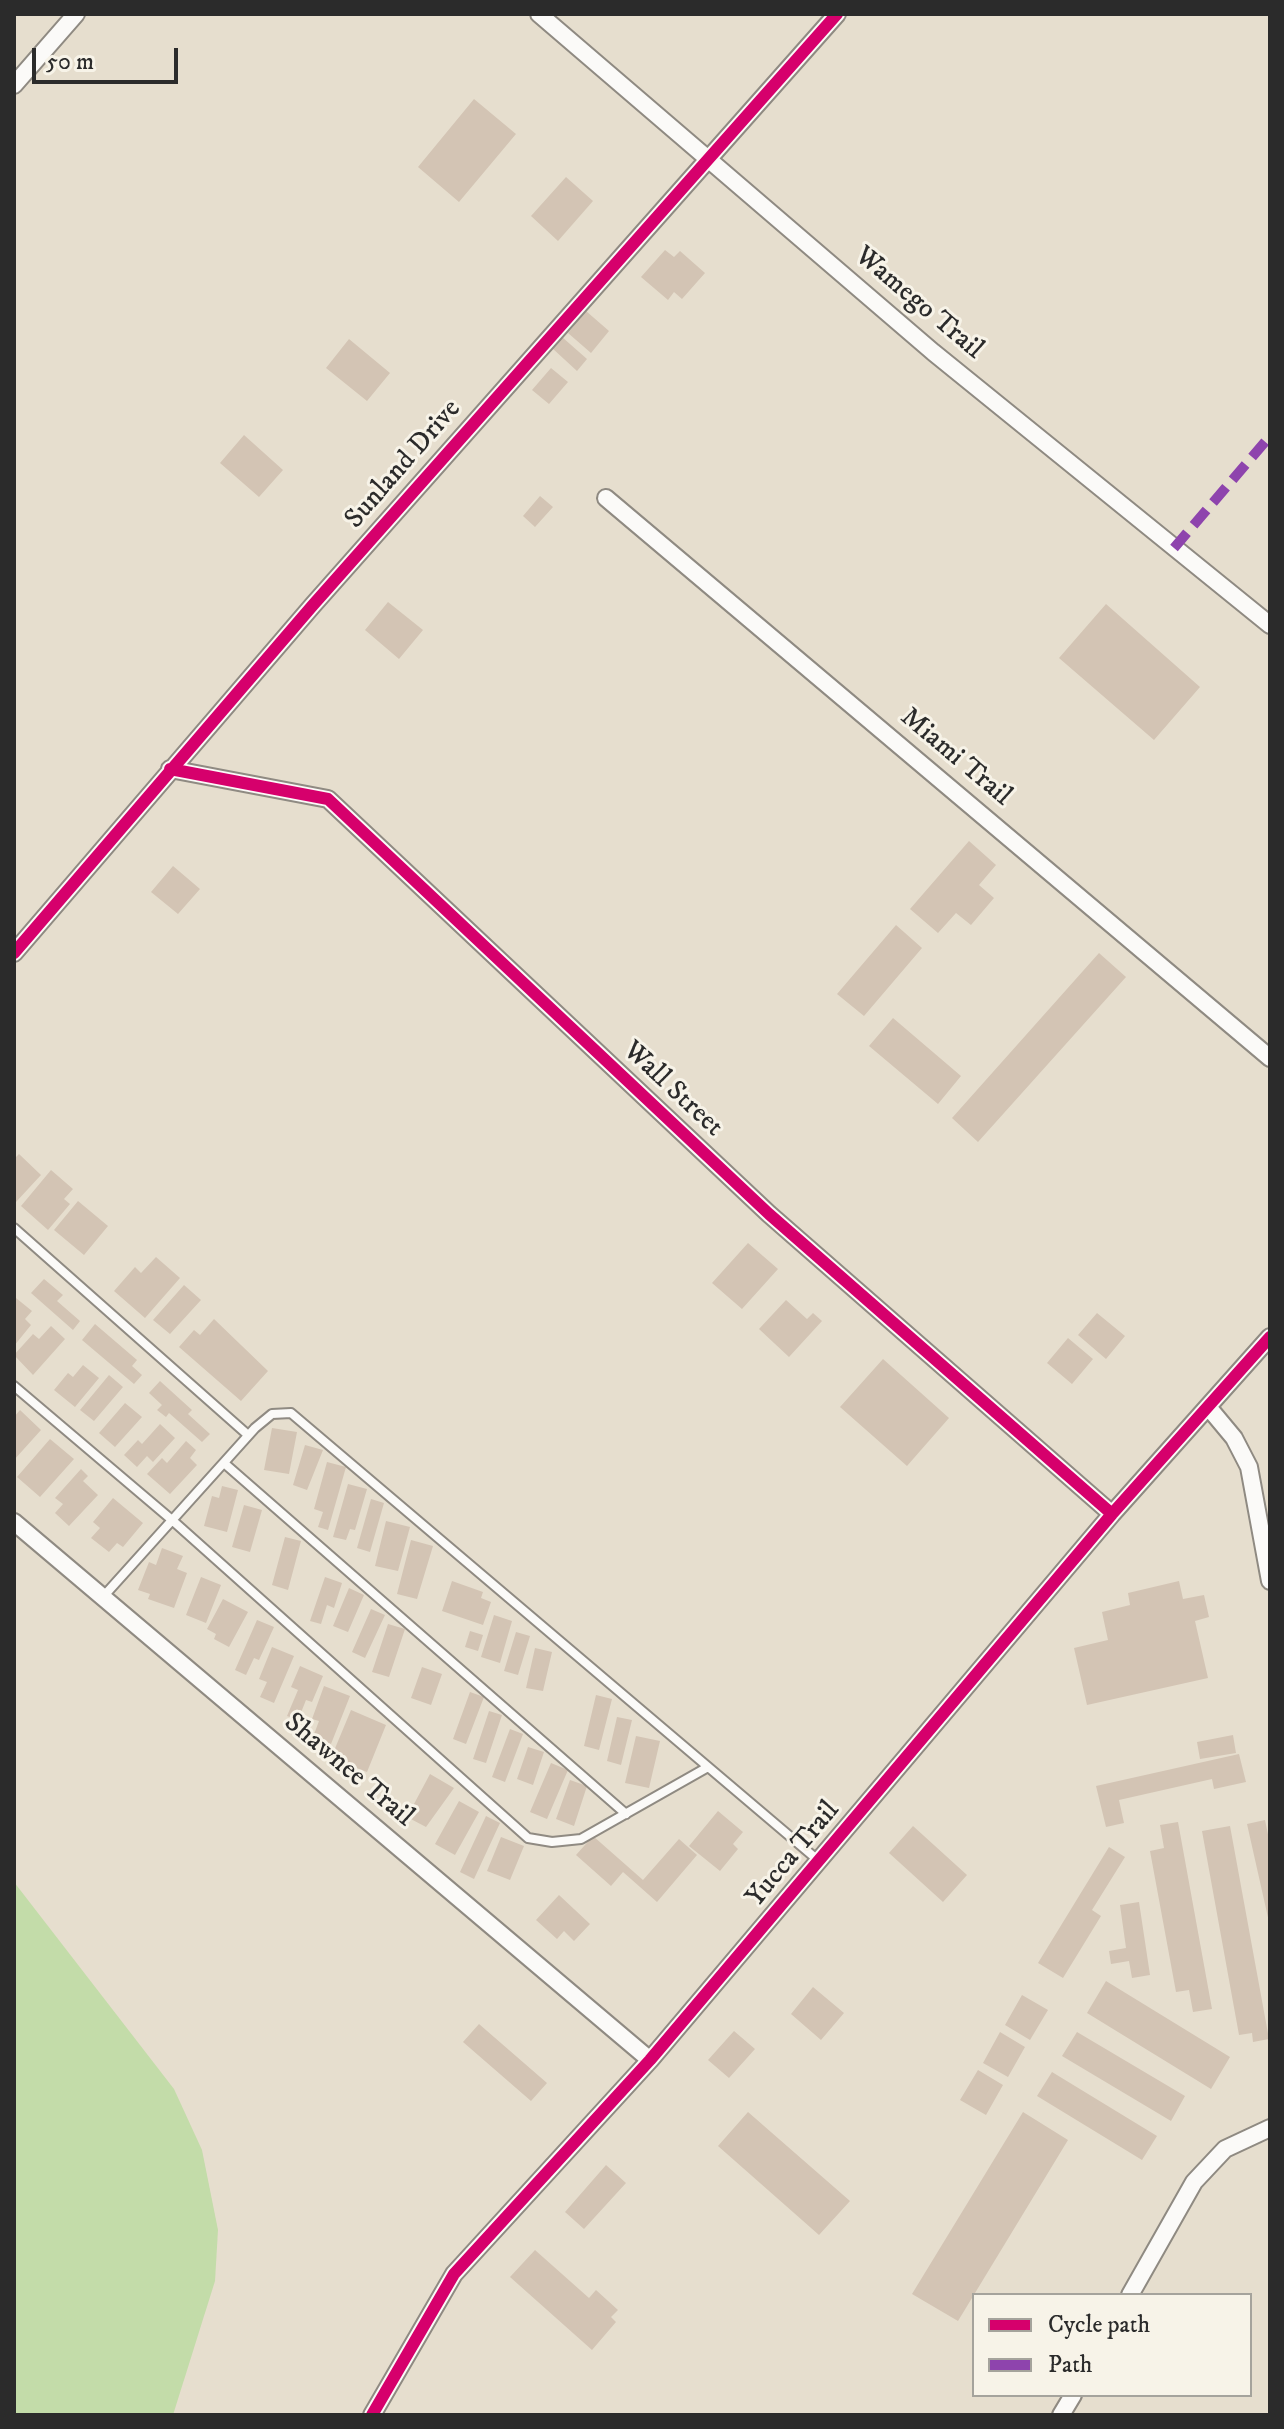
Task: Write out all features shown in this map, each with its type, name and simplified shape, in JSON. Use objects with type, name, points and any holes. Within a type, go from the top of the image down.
[{"type":"street","points":[[14,85],[76,14]]},
{"type":"street","name":"Wamego Trail","points":[[539,14],[933,352],[1270,625]]},
{"type":"street","name":"Sunland Drive","points":[[14,953],[170,769],[706,158],[837,14]]},
{"type":"street","name":"Miami Trail","points":[[606,498],[1270,1058]]},
{"type":"street","name":"Wall Street","points":[[170,769],[328,799],[769,1214],[1112,1514]]},
{"type":"street","name":"Yucca Trail","points":[[372,2415],[454,2274],[650,2060],[1112,1514],[1270,1337]]},
{"type":"street","points":[[1209,1408],[1234,1438],[1249,1467],[1270,1581]]},
{"type":"street","name":"Shawnee Trail","points":[[14,1522],[650,2060]]},
{"type":"street","points":[[1131,2293],[1194,2182],[1225,2149],[1270,2128]]},
{"type":"street","points":[[1061,2415],[1072,2397]]},
{"type":"lane","points":[[14,1228],[248,1435]]},
{"type":"lane","points":[[14,1386],[172,1520],[528,1838],[552,1842],[581,1839],[708,1767]]},
{"type":"lane","points":[[102,1598],[248,1435],[272,1414],[291,1413],[820,1862]]},
{"type":"lane","points":[[224,1463],[626,1814]]},
{"type":"green space","points":[[14,1882],[174,2089],[202,2150],[218,2230],[215,2281],[173,2415],[14,2415]]},
{"type":"building","points":[[474,99],[516,134],[459,202],[418,167]]},
{"type":"building","points":[[566,177],[593,201],[558,241],[531,216]]},
{"type":"building","points":[[665,250],[674,257],[680,251],[705,273],[682,299],[674,292],[668,300],[641,277]]},
{"type":"building","points":[[586,311],[609,331],[591,353],[568,333]]},
{"type":"building","points":[[562,337],[587,359],[577,371],[552,348]]},
{"type":"building","points":[[349,339],[390,373],[367,401],[326,368]]},
{"type":"building","points":[[551,368],[568,382],[549,404],[532,390]]},
{"type":"building","points":[[244,435],[283,470],[259,497],[220,463]]},
{"type":"building","points":[[540,496],[553,507],[535,527],[523,516]]},
{"type":"building","points":[[388,602],[423,630],[399,659],[365,630]]},
{"type":"building","points":[[1106,604],[1200,687],[1154,740],[1059,658]]},
{"type":"building","points":[[969,841],[996,865],[979,885],[994,898],[971,925],[956,913],[938,933],[910,909]]},
{"type":"building","points":[[173,866],[200,889],[178,914],[151,892]]},
{"type":"building","points":[[896,925],[922,948],[864,1016],[837,994]]},
{"type":"building","points":[[1099,953],[1126,977],[978,1142],[952,1118]]},
{"type":"building","points":[[893,1018],[961,1076],[938,1104],[869,1046]]},
{"type":"building","points":[[19,1154],[41,1175],[16,1202],[14,1159]]},
{"type":"building","points":[[51,1170],[73,1189],[64,1199],[70,1204],[48,1230],[21,1206]]},
{"type":"building","points":[[78,1201],[108,1226],[84,1255],[54,1230]]},
{"type":"building","points":[[748,1243],[778,1269],[742,1309],[712,1283]]},
{"type":"building","points":[[156,1257],[180,1278],[145,1318],[114,1291],[135,1267],[141,1273]]},
{"type":"building","points":[[44,1279],[63,1295],[57,1301],[80,1321],[73,1330],[31,1293]]},
{"type":"building","points":[[184,1285],[201,1300],[170,1334],[153,1320]]},
{"type":"building","points":[[16,1298],[32,1311],[25,1319],[31,1325],[14,1346]]},
{"type":"building","points":[[786,1300],[807,1319],[813,1313],[822,1321],[789,1357],[759,1329]]},
{"type":"building","points":[[1097,1313],[1125,1336],[1106,1359],[1078,1335]]},
{"type":"building","points":[[214,1319],[268,1371],[241,1401],[179,1347],[194,1330],[200,1335]]},
{"type":"building","points":[[95,1324],[137,1360],[132,1366],[142,1375],[134,1384],[82,1340]]},
{"type":"building","points":[[51,1326],[65,1339],[33,1375],[14,1355],[33,1334],[39,1339]]},
{"type":"building","points":[[1068,1338],[1093,1359],[1072,1384],[1047,1363]]},
{"type":"building","points":[[883,1359],[949,1418],[907,1466],[840,1407]]},
{"type":"building","points":[[83,1365],[99,1378],[75,1407],[54,1390],[68,1373],[73,1377]]},
{"type":"building","points":[[109,1375],[123,1387],[94,1421],[80,1410]]},
{"type":"building","points":[[160,1381],[192,1410],[188,1414],[210,1434],[202,1442],[169,1413],[166,1417],[157,1410],[162,1405],[149,1393]]},
{"type":"building","points":[[125,1403],[142,1417],[115,1447],[99,1433]]},
{"type":"building","points":[[20,1410],[41,1430],[14,1460],[14,1417]]},
{"type":"building","points":[[160,1424],[175,1438],[153,1462],[147,1456],[137,1467],[124,1455],[138,1440],[142,1444]]},
{"type":"building","points":[[272,1428],[297,1432],[289,1474],[264,1470]]},
{"type":"building","points":[[50,1439],[74,1459],[40,1497],[17,1477]]},
{"type":"building","points":[[186,1441],[196,1450],[190,1458],[197,1465],[170,1494],[147,1474],[162,1458],[167,1463]]},
{"type":"building","points":[[305,1445],[323,1450],[307,1490],[293,1485]]},
{"type":"building","points":[[327,1462],[346,1467],[328,1530],[318,1527],[323,1512],[314,1509]]},
{"type":"building","points":[[81,1469],[88,1476],[83,1481],[98,1495],[69,1526],[55,1513],[63,1504],[55,1498]]},
{"type":"building","points":[[348,1484],[367,1489],[355,1530],[350,1529],[346,1540],[333,1537]]},
{"type":"building","points":[[222,1486],[238,1490],[227,1532],[204,1526],[212,1496],[219,1498]]},
{"type":"building","points":[[113,1498],[143,1523],[123,1547],[117,1543],[109,1552],[91,1538],[100,1528],[93,1522]]},
{"type":"building","points":[[371,1499],[384,1503],[370,1552],[357,1548]]},
{"type":"building","points":[[244,1505],[262,1510],[250,1552],[232,1547]]},
{"type":"building","points":[[386,1521],[410,1527],[398,1571],[375,1566]]},
{"type":"building","points":[[285,1537],[301,1541],[288,1590],[272,1585]]},
{"type":"building","points":[[411,1540],[433,1546],[417,1599],[397,1594]]},
{"type":"building","points":[[162,1548],[183,1556],[177,1569],[187,1573],[174,1608],[148,1599],[150,1594],[138,1590],[149,1562],[156,1565]]},
{"type":"building","points":[[201,1577],[221,1585],[206,1623],[186,1615]]},
{"type":"building","points":[[325,1577],[342,1583],[334,1608],[327,1605],[321,1624],[310,1621]]},
{"type":"building","points":[[452,1581],[483,1592],[481,1598],[491,1602],[483,1625],[442,1611]]},
{"type":"building","points":[[1179,1581],[1183,1599],[1204,1595],[1209,1617],[1195,1621],[1208,1678],[1087,1705],[1074,1648],[1108,1640],[1102,1612],[1130,1605],[1128,1593]]},
{"type":"building","points":[[349,1588],[364,1595],[348,1632],[333,1626]]},
{"type":"building","points":[[223,1599],[248,1612],[229,1647],[214,1639],[216,1634],[207,1629]]},
{"type":"building","points":[[371,1609],[385,1615],[365,1658],[352,1652]]},
{"type":"building","points":[[494,1615],[512,1621],[500,1663],[481,1657]]},
{"type":"building","points":[[257,1620],[274,1627],[259,1660],[254,1658],[246,1675],[235,1670]]},
{"type":"building","points":[[388,1624],[405,1629],[389,1677],[372,1672]]},
{"type":"building","points":[[470,1631],[483,1635],[478,1651],[465,1647]]},
{"type":"building","points":[[516,1632],[530,1636],[518,1675],[504,1671]]},
{"type":"building","points":[[272,1647],[294,1656],[274,1703],[260,1697],[267,1682],[259,1679]]},
{"type":"building","points":[[535,1648],[552,1652],[543,1691],[526,1688]]},
{"type":"building","points":[[300,1666],[323,1676],[312,1702],[306,1700],[298,1720],[287,1716],[298,1690],[291,1687]]},
{"type":"building","points":[[422,1667],[442,1674],[431,1705],[411,1698]]},
{"type":"building","points":[[324,1686],[350,1696],[331,1744],[313,1737],[319,1721],[312,1719]]},
{"type":"building","points":[[470,1692],[484,1697],[466,1744],[453,1739]]},
{"type":"building","points":[[596,1695],[612,1699],[599,1750],[584,1746]]},
{"type":"building","points":[[351,1710],[386,1725],[367,1772],[331,1758]]},
{"type":"building","points":[[489,1711],[502,1715],[486,1763],[473,1759]]},
{"type":"building","points":[[617,1717],[632,1720],[621,1765],[607,1761]]},
{"type":"building","points":[[510,1729],[523,1734],[505,1782],[492,1777]]},
{"type":"building","points":[[1233,1735],[1236,1753],[1200,1759],[1197,1742]]},
{"type":"building","points":[[636,1736],[660,1741],[649,1788],[625,1783]]},
{"type":"building","points":[[528,1747],[544,1752],[533,1785],[517,1779]]},
{"type":"building","points":[[1239,1754],[1246,1782],[1214,1789],[1212,1779],[1119,1800],[1124,1823],[1106,1827],[1096,1786]]},
{"type":"building","points":[[551,1763],[568,1770],[547,1819],[530,1812]]},
{"type":"building","points":[[430,1774],[454,1788],[426,1827],[407,1817]]},
{"type":"building","points":[[570,1780],[587,1786],[574,1826],[556,1819]]},
{"type":"building","points":[[459,1801],[479,1812],[455,1855],[435,1844]]},
{"type":"building","points":[[718,1811],[743,1832],[733,1844],[738,1849],[720,1871],[689,1846]]},
{"type":"building","points":[[486,1816],[500,1823],[474,1879],[460,1872]]},
{"type":"building","points":[[1265,1820],[1270,1844],[1269,1922],[1247,1824]]},
{"type":"building","points":[[1178,1822],[1212,2009],[1193,2012],[1189,1990],[1176,1992],[1150,1851],[1164,1848],[1160,1825]]},
{"type":"building","points":[[913,1826],[967,1875],[943,1902],[889,1853]]},
{"type":"building","points":[[1230,1826],[1269,2039],[1253,2042],[1252,2033],[1239,2035],[1202,1831]]},
{"type":"building","points":[[593,1836],[643,1880],[679,1839],[697,1855],[657,1902],[623,1872],[611,1886],[576,1855]]},
{"type":"building","points":[[501,1837],[524,1846],[510,1880],[487,1871]]},
{"type":"building","points":[[1109,1847],[1125,1857],[1092,1910],[1101,1916],[1063,1978],[1038,1963]]},
{"type":"building","points":[[559,1895],[590,1924],[574,1941],[564,1931],[557,1939],[536,1920]]},
{"type":"building","points":[[1139,1902],[1150,1975],[1132,1978],[1129,1961],[1111,1964],[1109,1951],[1126,1948],[1120,1905]]},
{"type":"building","points":[[1106,1981],[1230,2057],[1211,2089],[1087,2013]]},
{"type":"building","points":[[813,1987],[844,2013],[821,2040],[791,2014]]},
{"type":"building","points":[[1022,1995],[1048,2010],[1030,2040],[1005,2025]]},
{"type":"building","points":[[479,2024],[547,2083],[531,2101],[463,2042]]},
{"type":"building","points":[[734,2031],[755,2049],[729,2078],[708,2060]]},
{"type":"building","points":[[1000,2032],[1025,2047],[1008,2077],[983,2063]]},
{"type":"building","points":[[1077,2032],[1185,2096],[1171,2121],[1062,2056]]},
{"type":"building","points":[[978,2070],[1003,2085],[986,2115],[960,2100]]},
{"type":"building","points":[[1052,2072],[1157,2136],[1142,2160],[1037,2096]]},
{"type":"building","points":[[748,2112],[850,2201],[819,2235],[718,2146]]},
{"type":"building","points":[[1023,2112],[1068,2140],[975,2293],[972,2293],[958,2321],[912,2294]]},
{"type":"building","points":[[606,2165],[626,2183],[584,2229],[565,2212]]},
{"type":"building","points":[[535,2250],[589,2298],[596,2290],[618,2310],[611,2317],[616,2322],[592,2350],[510,2277]]},
{"type":"marked path","points":[[1174,548],[1270,436]]},
{"type":"cycle path","points":[[14,953],[313,605],[837,14]]},
{"type":"cycle path","points":[[170,769],[328,799],[769,1214],[1112,1514]]},
{"type":"cycle path","points":[[372,2415],[454,2274],[650,2060],[1112,1514],[1270,1337]]}]
